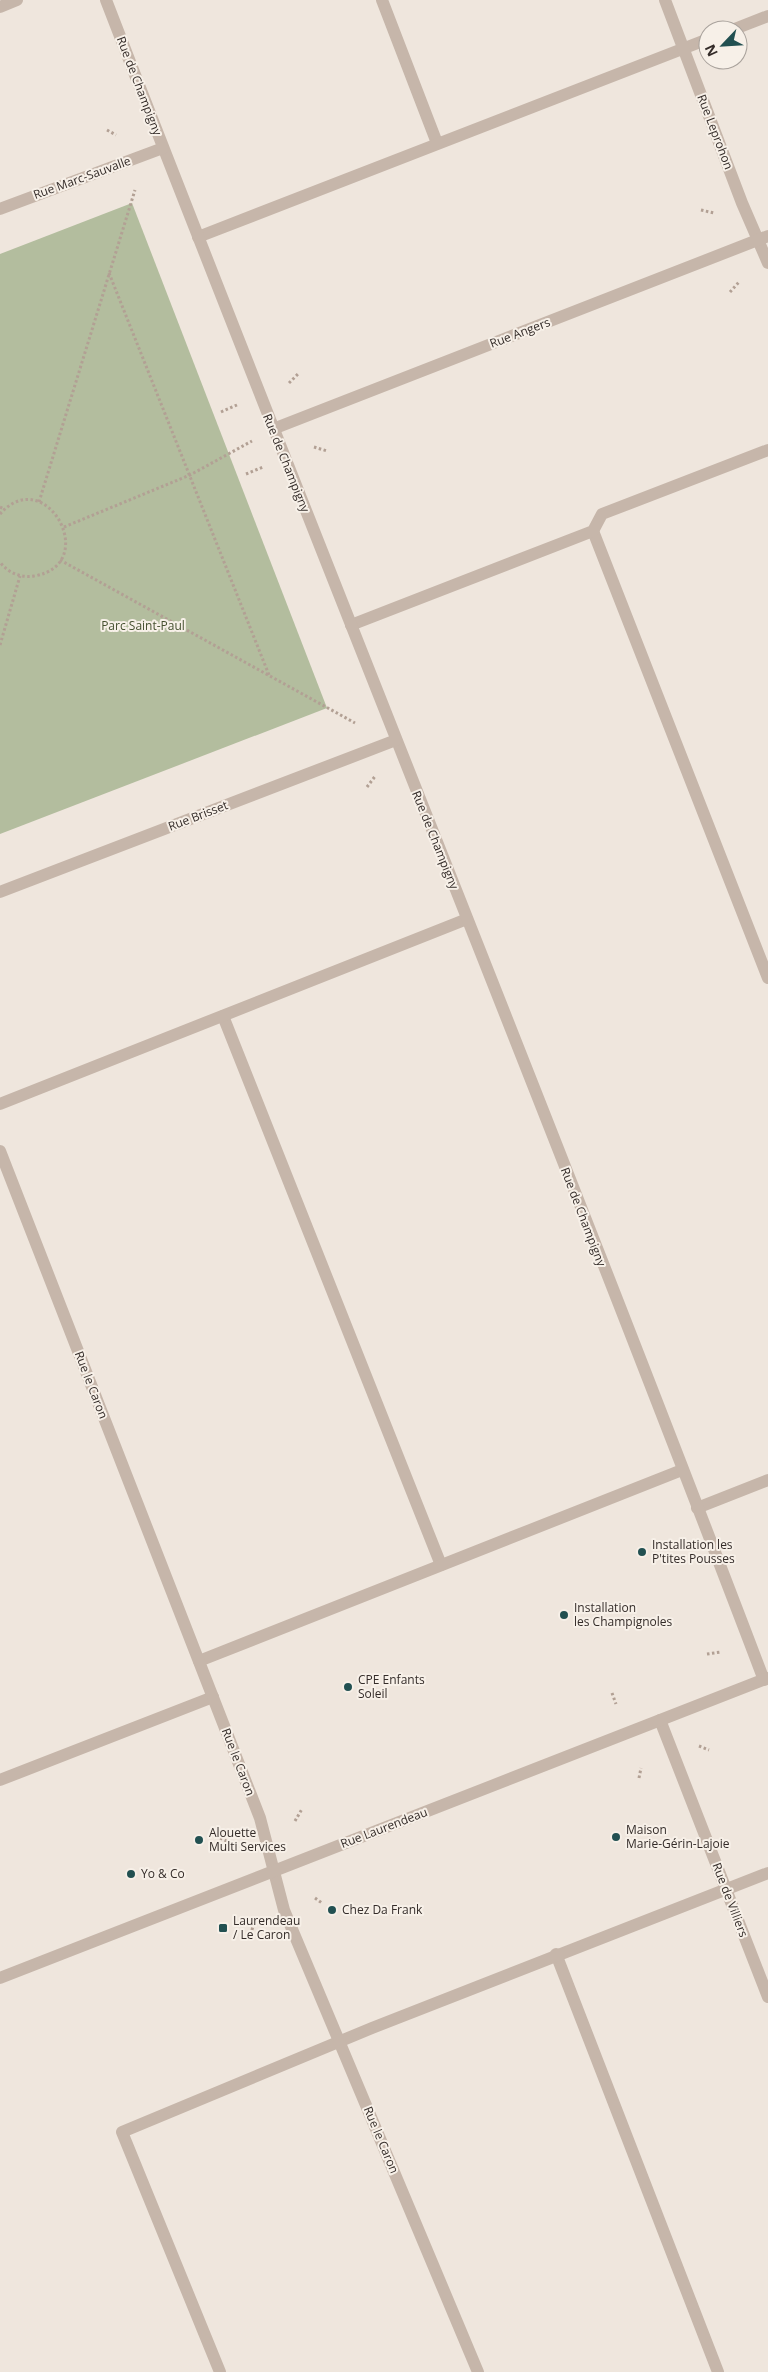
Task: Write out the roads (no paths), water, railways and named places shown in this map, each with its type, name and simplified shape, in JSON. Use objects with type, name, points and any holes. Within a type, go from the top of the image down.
[{"type":"street","points":[[0,7],[17,0]]},
{"type":"street","name":"Rue de Champigny","points":[[106,0],[273,430],[766,1679]]},
{"type":"street","points":[[382,0],[437,143]]},
{"type":"street","name":"Rue Leprohon","points":[[665,0],[763,238],[768,263]]},
{"type":"street","points":[[748,24],[768,16]]},
{"type":"street","points":[[198,236],[698,43]]},
{"type":"street","name":"Rue Marc-Sauvalle","points":[[0,209],[163,148]]},
{"type":"street","name":"Rue Angers","points":[[273,430],[763,238]]},
{"type":"street","points":[[351,625],[593,531],[602,514],[768,450]]},
{"type":"street","points":[[593,531],[768,978]]},
{"type":"street","name":"Rue Brisset","points":[[0,892],[396,740]]},
{"type":"street","points":[[0,1104],[467,919]]},
{"type":"street","points":[[222,1016],[441,1565]]},
{"type":"street","name":"Rue le Caron","points":[[0,1151],[260,1818],[284,1910],[478,2372]]},
{"type":"street","points":[[199,1661],[682,1470]]},
{"type":"street","points":[[697,1508],[768,1480]]},
{"type":"street","name":"Rue Laurendeau","points":[[0,1978],[766,1679]]},
{"type":"street","points":[[0,1780],[213,1697]]},
{"type":"street","name":"Rue de Villiers","points":[[660,1720],[768,1997]]},
{"type":"street","points":[[220,2372],[122,2132],[556,1954],[768,1873]]},
{"type":"street","points":[[556,1954],[718,2372]]},
{"type":"place","name":"Installation les P'tites Pousses","points":[[642,1552]]},
{"type":"place","name":"Installation les Champignoles","points":[[564,1615]]},
{"type":"place","name":"CPE Enfants Soleil","points":[[348,1687]]},
{"type":"place","name":"Maison Marie-Gérin-Lajoie","points":[[616,1837]]},
{"type":"place","name":"Alouette Multi Services","points":[[199,1840]]},
{"type":"place","name":"Yo & Co","points":[[131,1874]]},
{"type":"place","name":"Chez Da Frank","points":[[332,1910]]},
{"type":"place","name":"Laurendeau / Le Caron","points":[[223,1928]]},
{"type":"park label","name":"Parc Saint-Paul","points":[[143,626]]}]
